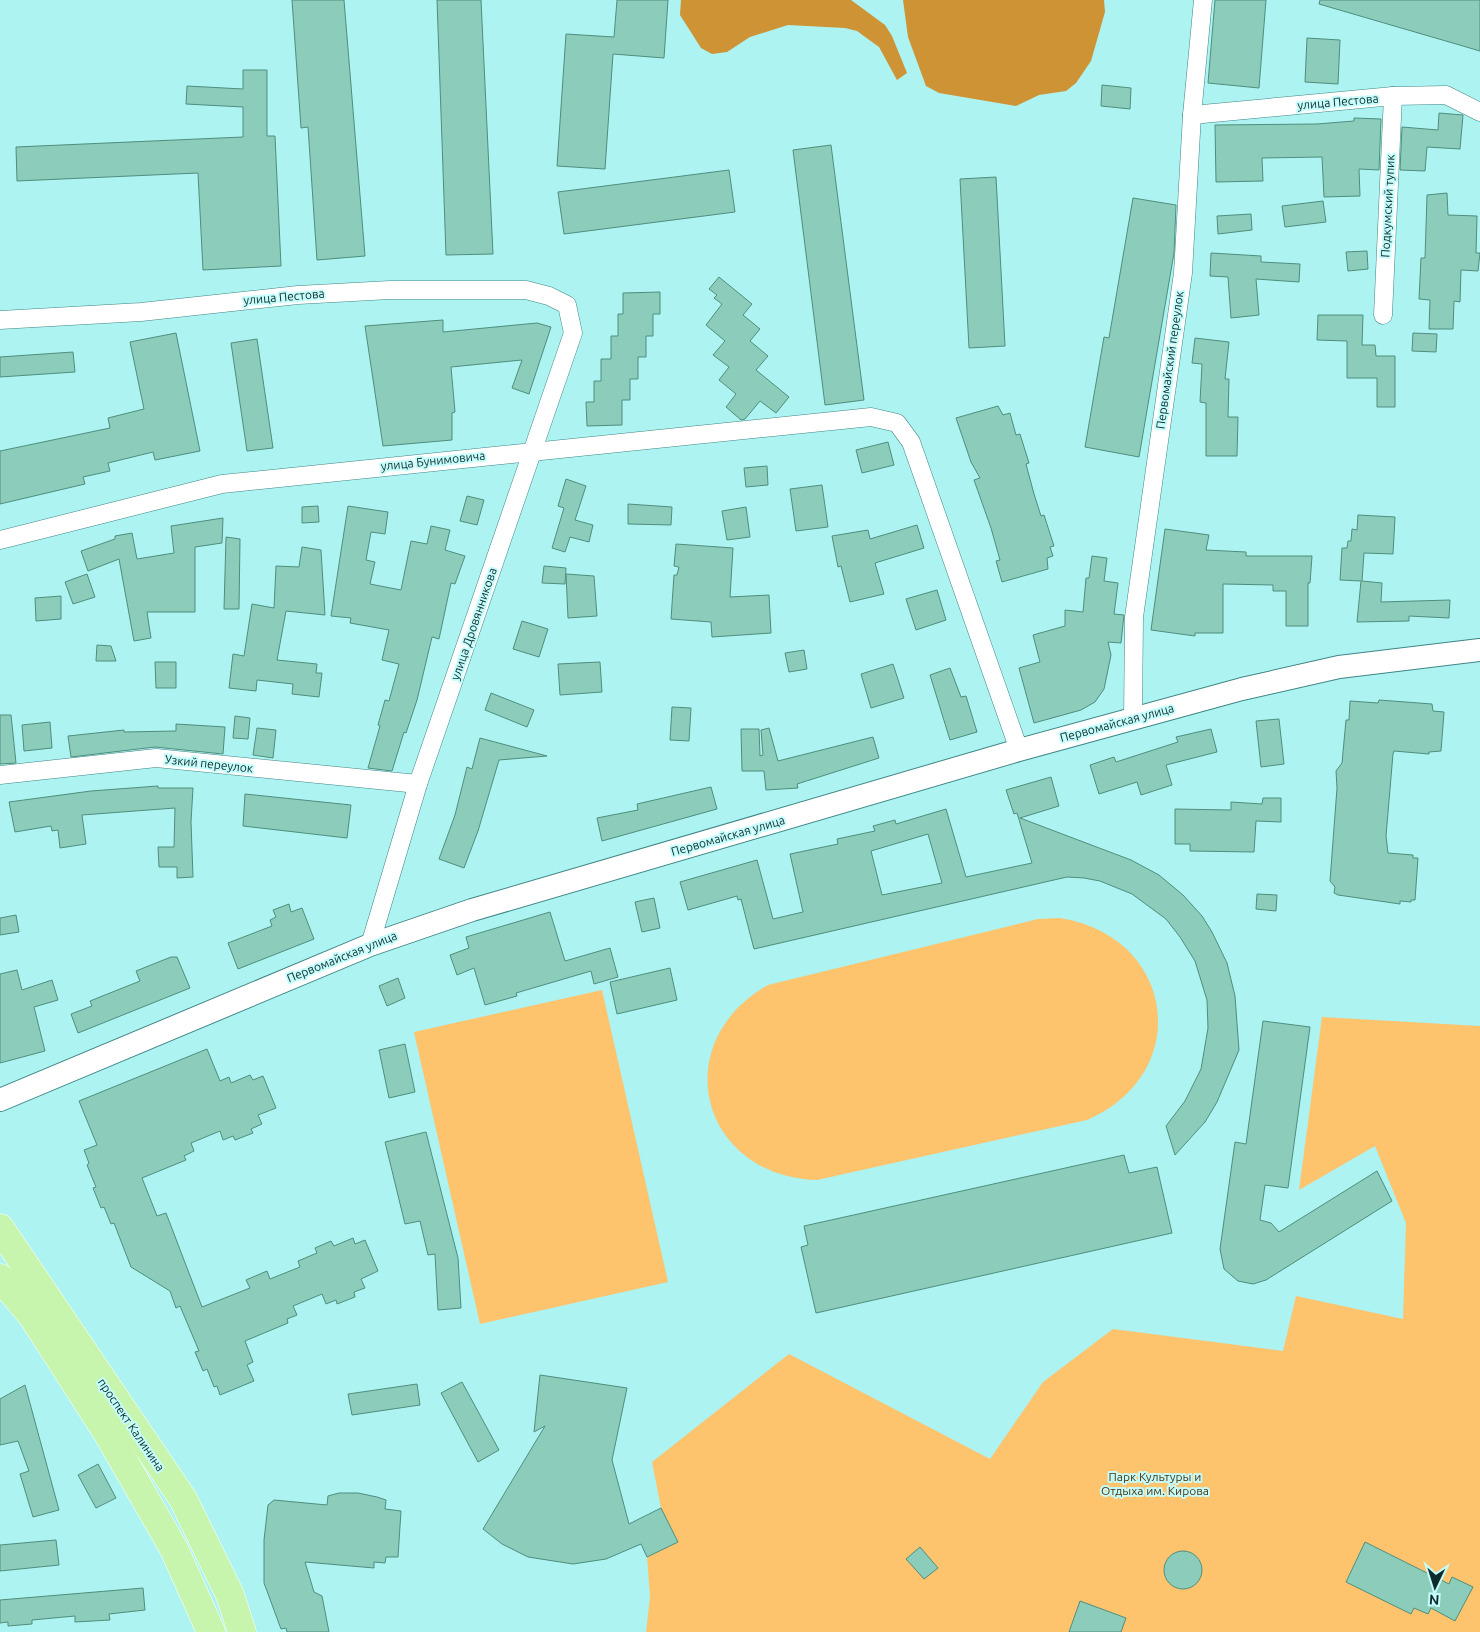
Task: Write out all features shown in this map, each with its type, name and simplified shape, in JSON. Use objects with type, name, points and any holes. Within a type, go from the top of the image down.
[{"type":"main road","name":"проспект Калинина","points":[[0,1228],[183,1499],[230,1595],[242,1632]]},
{"type":"main road","name":"проспект Калинина","points":[[0,1278],[31,1314],[108,1434],[174,1549],[211,1632]]},
{"type":"street","name":"Первомайский переулок","points":[[1133,719],[1134,617],[1183,273],[1192,115],[1203,0]]},
{"type":"street","name":"улица Пестова","points":[[1192,115],[1393,96],[1446,95],[1480,112]]},
{"type":"street","name":"Подкумский тупик","points":[[1384,315],[1393,96]]},
{"type":"street","name":"улица Пестова","points":[[0,320],[141,312],[298,295],[390,290],[526,290],[549,296],[567,304]]},
{"type":"street","name":"улица Дровянникова","points":[[370,945],[418,784],[574,334],[567,304]]},
{"type":"street","name":"улица Бунимовича","points":[[0,540],[222,484],[534,451],[648,442],[871,417],[897,423],[911,442],[1019,750]]},
{"type":"street","name":"Первомайская улица","points":[[0,1100],[370,945],[472,910],[1019,750],[1242,688],[1339,667],[1480,650]]},
{"type":"street","name":"Узкий переулок","points":[[0,775],[156,758],[418,784]]},
{"type":"green space","points":[[1060,918],[1099,930],[1128,951],[1148,977],[1157,1008],[1156,1040],[1145,1071],[1122,1099],[1087,1120],[817,1180],[777,1173],[746,1156],[723,1132],[710,1103],[708,1071],[716,1039],[736,1010],[768,985],[1038,919]]},
{"type":"green space","points":[[602,990],[668,1282],[480,1324],[414,1032]]},
{"type":"green space","name":"Парк Культуры и Отдыха им. Кирова","points":[[1322,1017],[1480,1026],[1480,1632],[646,1632],[650,1597],[647,1557],[678,1542],[661,1508],[652,1462],[789,1354],[990,1459],[1043,1382],[1113,1329],[1283,1351],[1296,1296],[1403,1319],[1406,1223],[1375,1146],[1299,1190]]},
{"type":"shaded area","points":[[681,0],[851,0],[885,25],[892,36],[907,73],[897,80],[879,47],[857,31],[845,28],[788,25],[750,37],[727,52],[712,54],[701,48],[680,15]]},
{"type":"shaded area","points":[[903,0],[1104,0],[1105,12],[1091,61],[1076,83],[1066,91],[1039,95],[1016,106],[939,93],[926,86],[908,37]]},
{"type":"building","points":[[292,0],[344,0],[365,256],[317,260],[308,127],[301,128]]},
{"type":"building","points":[[437,0],[481,0],[493,254],[446,255]]},
{"type":"building","points":[[617,0],[668,0],[664,58],[613,54],[605,169],[557,166],[566,34],[614,37]]},
{"type":"building","points":[[1215,0],[1266,0],[1259,88],[1208,83]]},
{"type":"building","points":[[1320,0],[1480,0],[1480,51],[1319,4]]},
{"type":"building","points":[[1307,38],[1340,40],[1338,84],[1305,82]]},
{"type":"building","points":[[243,70],[267,70],[267,136],[275,136],[281,266],[203,270],[198,173],[17,181],[16,147],[243,137],[243,107],[186,104],[187,86],[243,89]]},
{"type":"building","points":[[1102,85],[1131,88],[1130,109],[1101,106]]},
{"type":"building","points":[[1439,113],[1463,115],[1460,149],[1427,147],[1425,171],[1400,170],[1402,127],[1438,130]]},
{"type":"building","points":[[1354,118],[1381,119],[1379,170],[1359,169],[1360,196],[1324,197],[1322,157],[1262,158],[1263,181],[1216,182],[1215,125],[1317,124],[1354,121]]},
{"type":"building","points":[[831,145],[864,400],[825,405],[793,150]]},
{"type":"building","points":[[729,170],[735,212],[564,234],[558,192]]},
{"type":"building","points":[[996,177],[1005,346],[969,348],[960,179]]},
{"type":"building","points":[[1447,193],[1448,215],[1477,216],[1476,253],[1480,253],[1478,271],[1461,270],[1460,302],[1454,301],[1453,329],[1429,329],[1430,300],[1419,299],[1421,258],[1425,258],[1427,195]]},
{"type":"building","points":[[1133,198],[1176,205],[1174,253],[1139,457],[1085,447],[1104,337],[1109,338]]},
{"type":"building","points":[[1323,201],[1326,222],[1285,227],[1282,206]]},
{"type":"building","points":[[1251,214],[1252,230],[1218,234],[1217,216]]},
{"type":"building","points":[[1367,251],[1368,269],[1348,271],[1346,252]]},
{"type":"building","points":[[1211,253],[1261,256],[1261,262],[1300,264],[1299,282],[1256,279],[1259,315],[1231,318],[1228,277],[1210,276]]},
{"type":"building","points":[[719,277],[752,304],[743,315],[760,329],[750,341],[768,356],[756,370],[789,397],[776,413],[760,401],[745,419],[741,420],[726,407],[736,394],[719,380],[729,367],[713,355],[725,341],[706,325],[722,304],[714,298],[717,295],[709,289]]},
{"type":"building","points":[[660,292],[660,314],[653,314],[653,336],[646,336],[646,357],[638,357],[638,379],[630,379],[630,400],[622,400],[622,425],[587,426],[586,402],[594,402],[594,381],[601,381],[601,359],[611,359],[611,336],[618,336],[618,314],[623,314],[623,293]]},
{"type":"building","points":[[1318,315],[1363,315],[1362,345],[1375,345],[1376,356],[1395,356],[1395,407],[1377,407],[1377,378],[1347,378],[1347,341],[1317,340]]},
{"type":"building","points":[[443,320],[443,332],[537,323],[551,327],[529,394],[512,388],[522,360],[451,367],[455,412],[452,413],[452,440],[383,446],[365,326]]},
{"type":"building","points":[[176,333],[200,451],[155,460],[153,452],[108,463],[110,471],[83,477],[85,484],[0,504],[0,451],[110,428],[108,418],[144,409],[130,342]]},
{"type":"building","points":[[1413,333],[1437,334],[1436,352],[1412,351]]},
{"type":"building","points":[[1195,338],[1229,342],[1225,379],[1229,379],[1228,417],[1238,417],[1237,456],[1206,456],[1206,403],[1200,402],[1202,364],[1192,363]]},
{"type":"building","points":[[257,339],[273,448],[247,451],[231,343]]},
{"type":"building","points":[[73,352],[75,372],[0,377],[0,357]]},
{"type":"building","points":[[998,406],[1003,415],[1010,413],[1016,435],[1020,434],[1029,463],[1026,464],[1034,494],[1041,516],[1044,515],[1054,546],[1050,547],[1053,556],[1047,558],[1048,569],[1002,582],[996,561],[1000,560],[974,480],[980,478],[971,462],[956,418]]},
{"type":"building","points":[[888,442],[894,465],[862,473],[856,450]]},
{"type":"building","points":[[767,466],[768,485],[746,487],[744,468]]},
{"type":"building","points":[[566,479],[586,486],[575,520],[593,525],[589,542],[570,537],[565,552],[552,548],[564,508],[558,506]]},
{"type":"building","points":[[822,485],[828,527],[796,531],[790,489]]},
{"type":"building","points":[[467,496],[484,500],[477,525],[460,521]]},
{"type":"building","points":[[628,504],[672,507],[671,525],[628,524]]},
{"type":"building","points":[[318,506],[319,522],[302,523],[302,507]]},
{"type":"building","points":[[348,506],[388,512],[385,534],[371,532],[366,560],[375,562],[370,584],[401,590],[411,541],[427,544],[431,526],[450,530],[445,550],[465,556],[455,584],[451,583],[439,639],[432,637],[417,700],[406,733],[404,732],[392,771],[368,768],[385,700],[389,701],[399,664],[382,660],[389,630],[350,623],[351,618],[331,616]]},
{"type":"building","points":[[746,507],[750,537],[727,540],[722,511]]},
{"type":"building","points":[[1358,515],[1395,517],[1393,554],[1364,553],[1362,581],[1382,583],[1381,602],[1450,600],[1449,618],[1409,616],[1409,621],[1357,622],[1361,581],[1340,580],[1342,548],[1347,548],[1348,541],[1351,541],[1352,529],[1357,530]]},
{"type":"building","points":[[223,518],[222,543],[195,547],[195,612],[147,612],[151,638],[134,641],[119,559],[88,571],[81,551],[115,539],[115,536],[132,533],[137,559],[174,553],[171,526]]},
{"type":"building","points":[[917,525],[924,548],[875,563],[884,594],[850,602],[841,566],[838,567],[832,536],[868,530],[870,539]]},
{"type":"building","points":[[1165,529],[1209,535],[1206,550],[1246,552],[1246,556],[1312,556],[1310,583],[1308,583],[1308,626],[1286,626],[1286,591],[1273,591],[1273,585],[1223,584],[1223,633],[1195,633],[1195,636],[1151,630]]},
{"type":"building","points":[[226,537],[240,539],[239,609],[224,609]]},
{"type":"building","points":[[676,544],[733,548],[730,597],[769,595],[771,633],[712,637],[711,622],[671,619],[674,575],[677,575],[679,567],[674,566]]},
{"type":"building","points":[[302,547],[321,550],[325,615],[286,611],[277,660],[317,664],[316,673],[322,673],[319,697],[292,694],[293,684],[257,680],[256,691],[229,688],[233,654],[244,656],[252,604],[274,608],[276,566],[299,567]]},
{"type":"building","points":[[1092,556],[1107,558],[1104,581],[1118,583],[1114,614],[1124,615],[1121,643],[1108,642],[1111,655],[1104,689],[1095,702],[1081,710],[1034,723],[1019,668],[1040,662],[1033,635],[1065,626],[1065,610],[1083,612],[1086,578],[1089,578]]},
{"type":"building","points":[[544,566],[566,568],[565,584],[542,583]]},
{"type":"building","points":[[87,574],[95,597],[73,604],[65,582]]},
{"type":"building","points":[[566,574],[594,576],[597,616],[568,618]]},
{"type":"building","points":[[937,590],[946,620],[916,630],[906,599]]},
{"type":"building","points":[[61,596],[61,619],[36,621],[35,598]]},
{"type":"building","points":[[522,621],[548,629],[539,657],[513,649]]},
{"type":"building","points":[[97,645],[111,646],[116,661],[96,661]]},
{"type":"building","points":[[804,650],[807,669],[789,672],[785,653]]},
{"type":"building","points":[[155,662],[176,662],[176,688],[156,688]]},
{"type":"building","points":[[600,662],[602,692],[560,695],[558,664]]},
{"type":"building","points":[[893,664],[904,698],[871,708],[861,674]]},
{"type":"building","points":[[950,668],[961,697],[966,696],[977,732],[950,740],[930,675]]},
{"type":"building","points":[[491,693],[534,710],[527,727],[485,710]]},
{"type":"building","points":[[1379,700],[1432,704],[1433,711],[1444,712],[1441,751],[1429,752],[1429,754],[1394,751],[1393,754],[1386,836],[1388,853],[1413,855],[1413,858],[1418,858],[1415,900],[1411,900],[1411,902],[1400,901],[1400,904],[1338,895],[1334,893],[1335,887],[1330,881],[1337,788],[1336,771],[1342,763],[1346,720],[1349,720],[1350,701],[1378,703]]},
{"type":"building","points":[[672,707],[691,708],[689,741],[670,740]]},
{"type":"building","points":[[0,715],[11,715],[16,763],[0,764]]},
{"type":"building","points":[[235,716],[250,718],[248,739],[233,738]]},
{"type":"building","points":[[1279,719],[1284,764],[1261,767],[1256,721]]},
{"type":"building","points":[[50,722],[52,748],[24,751],[22,725]]},
{"type":"building","points":[[176,724],[225,727],[223,754],[155,747],[71,757],[68,736],[124,730],[124,732],[176,731]]},
{"type":"building","points":[[257,728],[276,730],[273,758],[253,755]]},
{"type":"building","points":[[769,728],[778,761],[873,737],[879,758],[797,784],[798,788],[766,790],[764,771],[742,771],[741,729],[759,729],[760,756],[763,755],[761,730]]},
{"type":"building","points":[[1211,729],[1217,752],[1166,765],[1172,785],[1141,795],[1137,782],[1099,794],[1090,765],[1114,757],[1116,762],[1178,742],[1176,737]]},
{"type":"building","points":[[480,738],[547,756],[499,760],[478,831],[464,868],[439,859],[455,815],[467,767],[472,769]]},
{"type":"building","points":[[1051,777],[1059,806],[1020,818],[1131,860],[1159,875],[1183,895],[1202,916],[1227,963],[1235,996],[1239,1050],[1217,1102],[1205,1122],[1175,1155],[1166,1126],[1185,1101],[1201,1069],[1208,1028],[1207,1000],[1195,961],[1180,937],[1166,919],[1132,894],[1100,881],[1067,877],[754,949],[741,899],[738,900],[737,896],[688,910],[680,882],[757,860],[773,919],[803,912],[790,854],[838,844],[837,839],[875,831],[873,826],[895,820],[896,824],[946,809],[966,877],[1032,863],[1017,813],[1014,814],[1006,790]],"holes":[[[928,834],[942,883],[882,895],[871,851]]]},
{"type":"building","points":[[158,786],[158,788],[193,788],[191,822],[193,877],[177,878],[177,867],[159,867],[158,847],[174,847],[175,808],[82,815],[86,844],[60,848],[58,830],[52,831],[51,826],[15,832],[9,802],[91,791]]},
{"type":"building","points":[[711,787],[717,809],[602,841],[597,818],[638,810],[637,804]]},
{"type":"building","points":[[245,794],[351,805],[347,838],[243,826]]},
{"type":"building","points":[[1263,798],[1281,798],[1281,822],[1256,821],[1254,852],[1190,851],[1190,844],[1175,844],[1175,809],[1231,810],[1231,802],[1262,804]]},
{"type":"building","points":[[1257,894],[1277,895],[1276,911],[1256,909]]},
{"type":"building","points":[[654,898],[660,928],[642,932],[635,902]]},
{"type":"building","points":[[289,904],[291,912],[302,908],[314,939],[238,969],[228,943],[272,926],[270,920],[276,917],[273,910]]},
{"type":"building","points":[[550,912],[565,961],[610,948],[618,977],[594,984],[591,971],[516,993],[517,996],[485,1005],[474,968],[457,975],[450,955],[469,948],[466,937]]},
{"type":"building","points":[[16,915],[19,932],[0,935],[0,918]]},
{"type":"building","points":[[171,957],[177,957],[190,988],[78,1033],[71,1014],[92,1006],[90,1001],[140,981],[136,971]]},
{"type":"building","points":[[670,968],[677,1000],[617,1014],[610,982]]},
{"type":"building","points":[[17,970],[22,990],[52,980],[58,1000],[34,1007],[45,1051],[0,1063],[0,974]]},
{"type":"building","points":[[398,978],[405,998],[387,1006],[379,986]]},
{"type":"building","points":[[1263,1021],[1310,1027],[1288,1188],[1265,1185],[1260,1220],[1271,1223],[1279,1232],[1377,1171],[1392,1201],[1266,1280],[1253,1284],[1238,1281],[1224,1269],[1220,1249],[1235,1142],[1246,1144]]},
{"type":"building","points":[[405,1044],[415,1092],[389,1098],[379,1050]]},
{"type":"building","points":[[207,1049],[220,1081],[229,1077],[231,1083],[250,1075],[253,1080],[263,1076],[276,1108],[258,1115],[262,1124],[251,1129],[253,1133],[235,1140],[233,1136],[223,1140],[220,1131],[191,1143],[194,1151],[184,1156],[186,1160],[142,1178],[157,1216],[166,1213],[202,1307],[250,1288],[246,1280],[267,1271],[270,1279],[300,1267],[298,1261],[317,1253],[315,1248],[331,1241],[334,1246],[353,1238],[355,1244],[365,1240],[378,1271],[361,1279],[365,1288],[354,1292],[355,1297],[337,1304],[336,1300],[326,1304],[322,1294],[293,1306],[297,1315],[287,1319],[288,1323],[245,1341],[253,1362],[247,1365],[254,1381],[220,1395],[217,1386],[214,1387],[207,1369],[203,1371],[195,1352],[199,1351],[180,1306],[176,1308],[170,1291],[131,1267],[114,1223],[111,1224],[104,1207],[101,1208],[93,1188],[96,1187],[87,1165],[89,1163],[84,1150],[97,1145],[79,1101]]},
{"type":"building","points":[[426,1132],[458,1258],[461,1308],[438,1310],[435,1254],[428,1255],[420,1221],[405,1224],[385,1142]]},
{"type":"building","points":[[1124,1155],[1129,1173],[1157,1167],[1172,1233],[816,1313],[801,1247],[808,1245],[804,1226]]},
{"type":"building","points":[[540,1375],[627,1388],[612,1460],[629,1524],[661,1508],[678,1542],[647,1557],[641,1544],[606,1559],[573,1564],[528,1557],[502,1544],[483,1529],[545,1426],[534,1432]]},
{"type":"building","points":[[462,1382],[499,1450],[478,1462],[441,1393]]},
{"type":"building","points":[[417,1384],[420,1405],[352,1415],[348,1394]]},
{"type":"building","points":[[25,1385],[59,1510],[33,1517],[20,1474],[29,1471],[18,1441],[0,1445],[0,1399]]},
{"type":"building","points":[[98,1464],[116,1498],[96,1508],[78,1475]]},
{"type":"building","points":[[339,1493],[358,1493],[377,1497],[386,1500],[385,1509],[401,1511],[398,1557],[386,1557],[385,1563],[374,1562],[374,1568],[305,1562],[314,1592],[322,1596],[329,1632],[287,1632],[286,1628],[281,1629],[264,1583],[264,1540],[268,1505],[274,1500],[327,1505],[328,1496]]},
{"type":"building","points":[[56,1540],[59,1565],[0,1571],[0,1545]]},
{"type":"building","points":[[1365,1542],[1449,1584],[1452,1577],[1473,1587],[1455,1621],[1431,1608],[1428,1614],[1414,1608],[1411,1614],[1346,1582]]},
{"type":"building","points":[[920,1547],[938,1568],[924,1579],[906,1559]]},
{"type":"building","points":[[1183,1551],[1196,1557],[1202,1570],[1196,1583],[1183,1589],[1170,1583],[1164,1570],[1170,1557]]},
{"type":"building","points":[[143,1588],[145,1610],[109,1614],[110,1620],[75,1622],[75,1616],[32,1620],[32,1624],[8,1626],[8,1622],[0,1623],[0,1600]]},
{"type":"building","points":[[1080,1601],[1126,1618],[1121,1632],[1069,1632]]}]
